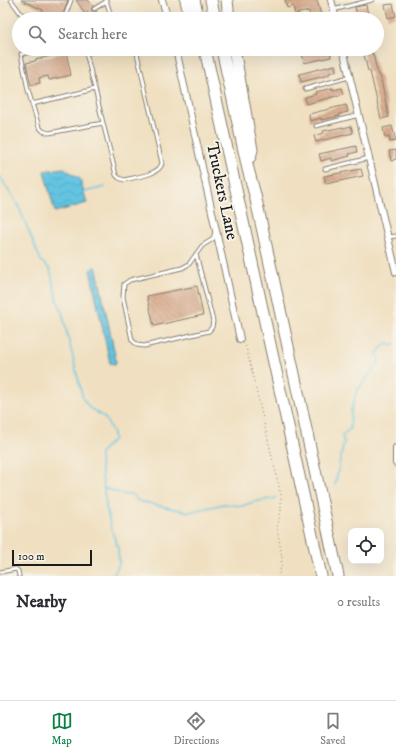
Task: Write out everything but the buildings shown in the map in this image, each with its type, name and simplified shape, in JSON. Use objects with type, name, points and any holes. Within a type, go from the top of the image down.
[{"type":"highway","points":[[186,0],[189,12]]},
{"type":"highway","points":[[194,0],[197,12]]},
{"type":"highway","points":[[211,0],[214,12]]},
{"type":"highway","points":[[227,0],[228,12]]},
{"type":"highway","points":[[199,56],[202,69],[218,109]]},
{"type":"highway","points":[[207,56],[321,576]]},
{"type":"highway","points":[[224,56],[248,169],[259,210],[338,576]]},
{"type":"highway","points":[[235,56],[252,150],[248,169]]},
{"type":"street","points":[[162,0],[166,12]]},
{"type":"street","points":[[331,0],[333,10]]},
{"type":"street","name":"Truckers Lane","points":[[178,56],[240,339]]},
{"type":"street","points":[[345,56],[396,272]]},
{"type":"street","points":[[396,448],[396,463]]},
{"type":"lane","points":[[11,0],[20,12]]},
{"type":"lane","points":[[67,12],[71,0]]},
{"type":"lane","points":[[333,10],[372,0]]},
{"type":"lane","points":[[94,9],[107,1],[110,12]]},
{"type":"lane","points":[[21,56],[32,104],[39,127],[43,131],[50,133],[103,123]]},
{"type":"lane","points":[[87,56],[116,173],[119,178],[124,180],[159,170],[162,163],[138,56]]},
{"type":"lane","points":[[305,89],[350,77]]},
{"type":"lane","points":[[32,104],[95,89]]},
{"type":"lane","points":[[316,126],[359,115]]},
{"type":"lane","points":[[325,169],[369,158]]},
{"type":"lane","points":[[196,254],[213,321],[212,327],[208,331],[144,346],[136,345],[132,340],[123,297],[124,284],[130,280],[182,268],[189,264],[196,254],[202,246],[213,239],[216,229]]},
{"type":"lane","points":[[388,237],[396,236]]},
{"type":"lane","points":[[4,576],[1,571],[16,569],[19,576]]},
{"type":"path","points":[[240,339],[246,346],[281,495],[281,511],[277,528],[282,557],[281,568],[278,576]]},
{"type":"water","points":[[64,168],[80,179],[87,203],[55,212],[44,171]]},
{"type":"water","points":[[96,267],[97,270],[115,355],[116,363],[114,364],[110,363],[90,270]]},
{"type":"waterway","points":[[0,177],[18,205],[41,261],[50,269],[83,399],[90,408],[105,418],[112,431],[114,439],[100,453],[100,461],[106,506],[111,528],[118,548],[119,564],[113,576]]},
{"type":"waterway","points":[[84,192],[105,187]]},
{"type":"waterway","points":[[335,485],[344,442],[342,435],[350,429],[351,411],[357,391],[379,362],[377,353],[387,343],[391,345],[396,344]]},
{"type":"waterway","points":[[104,488],[126,495],[132,494],[138,501],[189,512],[224,504],[242,506],[253,502],[276,498]]}]
